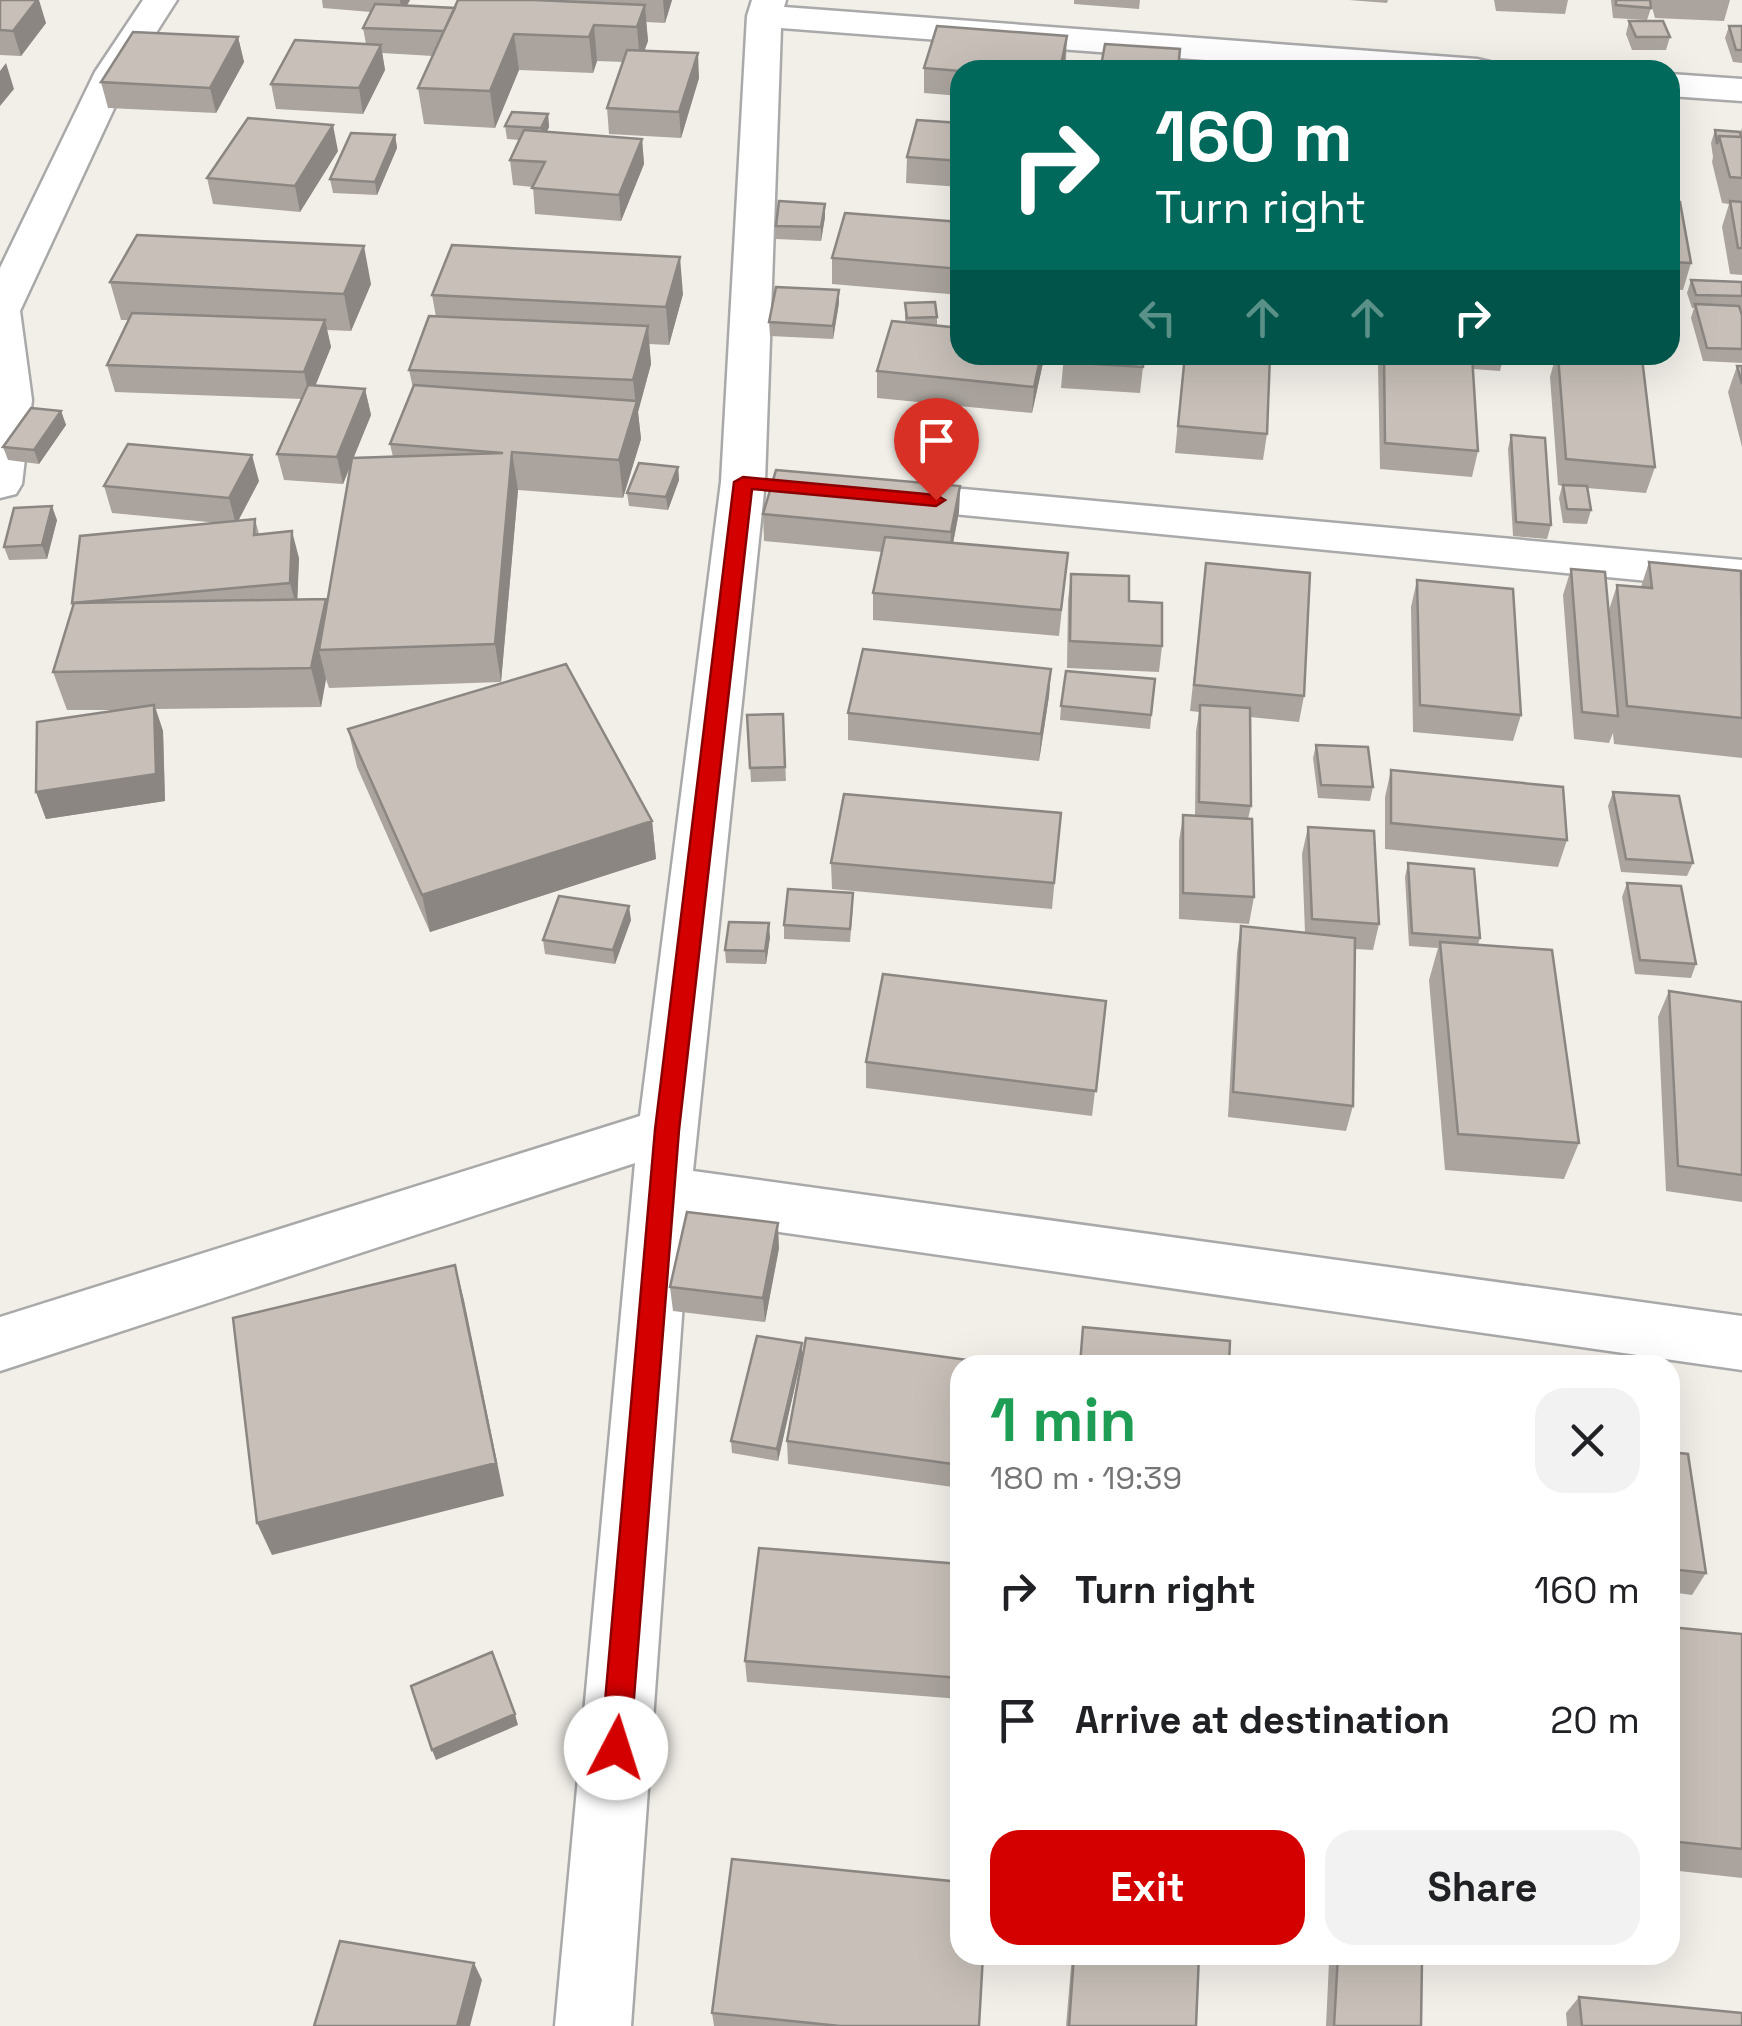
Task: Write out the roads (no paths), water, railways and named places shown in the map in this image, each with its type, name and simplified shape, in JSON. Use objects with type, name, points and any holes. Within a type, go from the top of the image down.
[{"type":"street","points":[[0,484],[5,401],[0,311],[113,72],[160,0]]},
{"type":"street","points":[[593,2026],[667,1130],[763,484],[767,8],[1362,60]]},
{"type":"street","points":[[1680,86],[1742,90]]},
{"type":"street","points":[[841,492],[1742,576]]},
{"type":"street","points":[[0,1344],[667,1130]]},
{"type":"street","points":[[662,1191],[1742,1342]]}]
